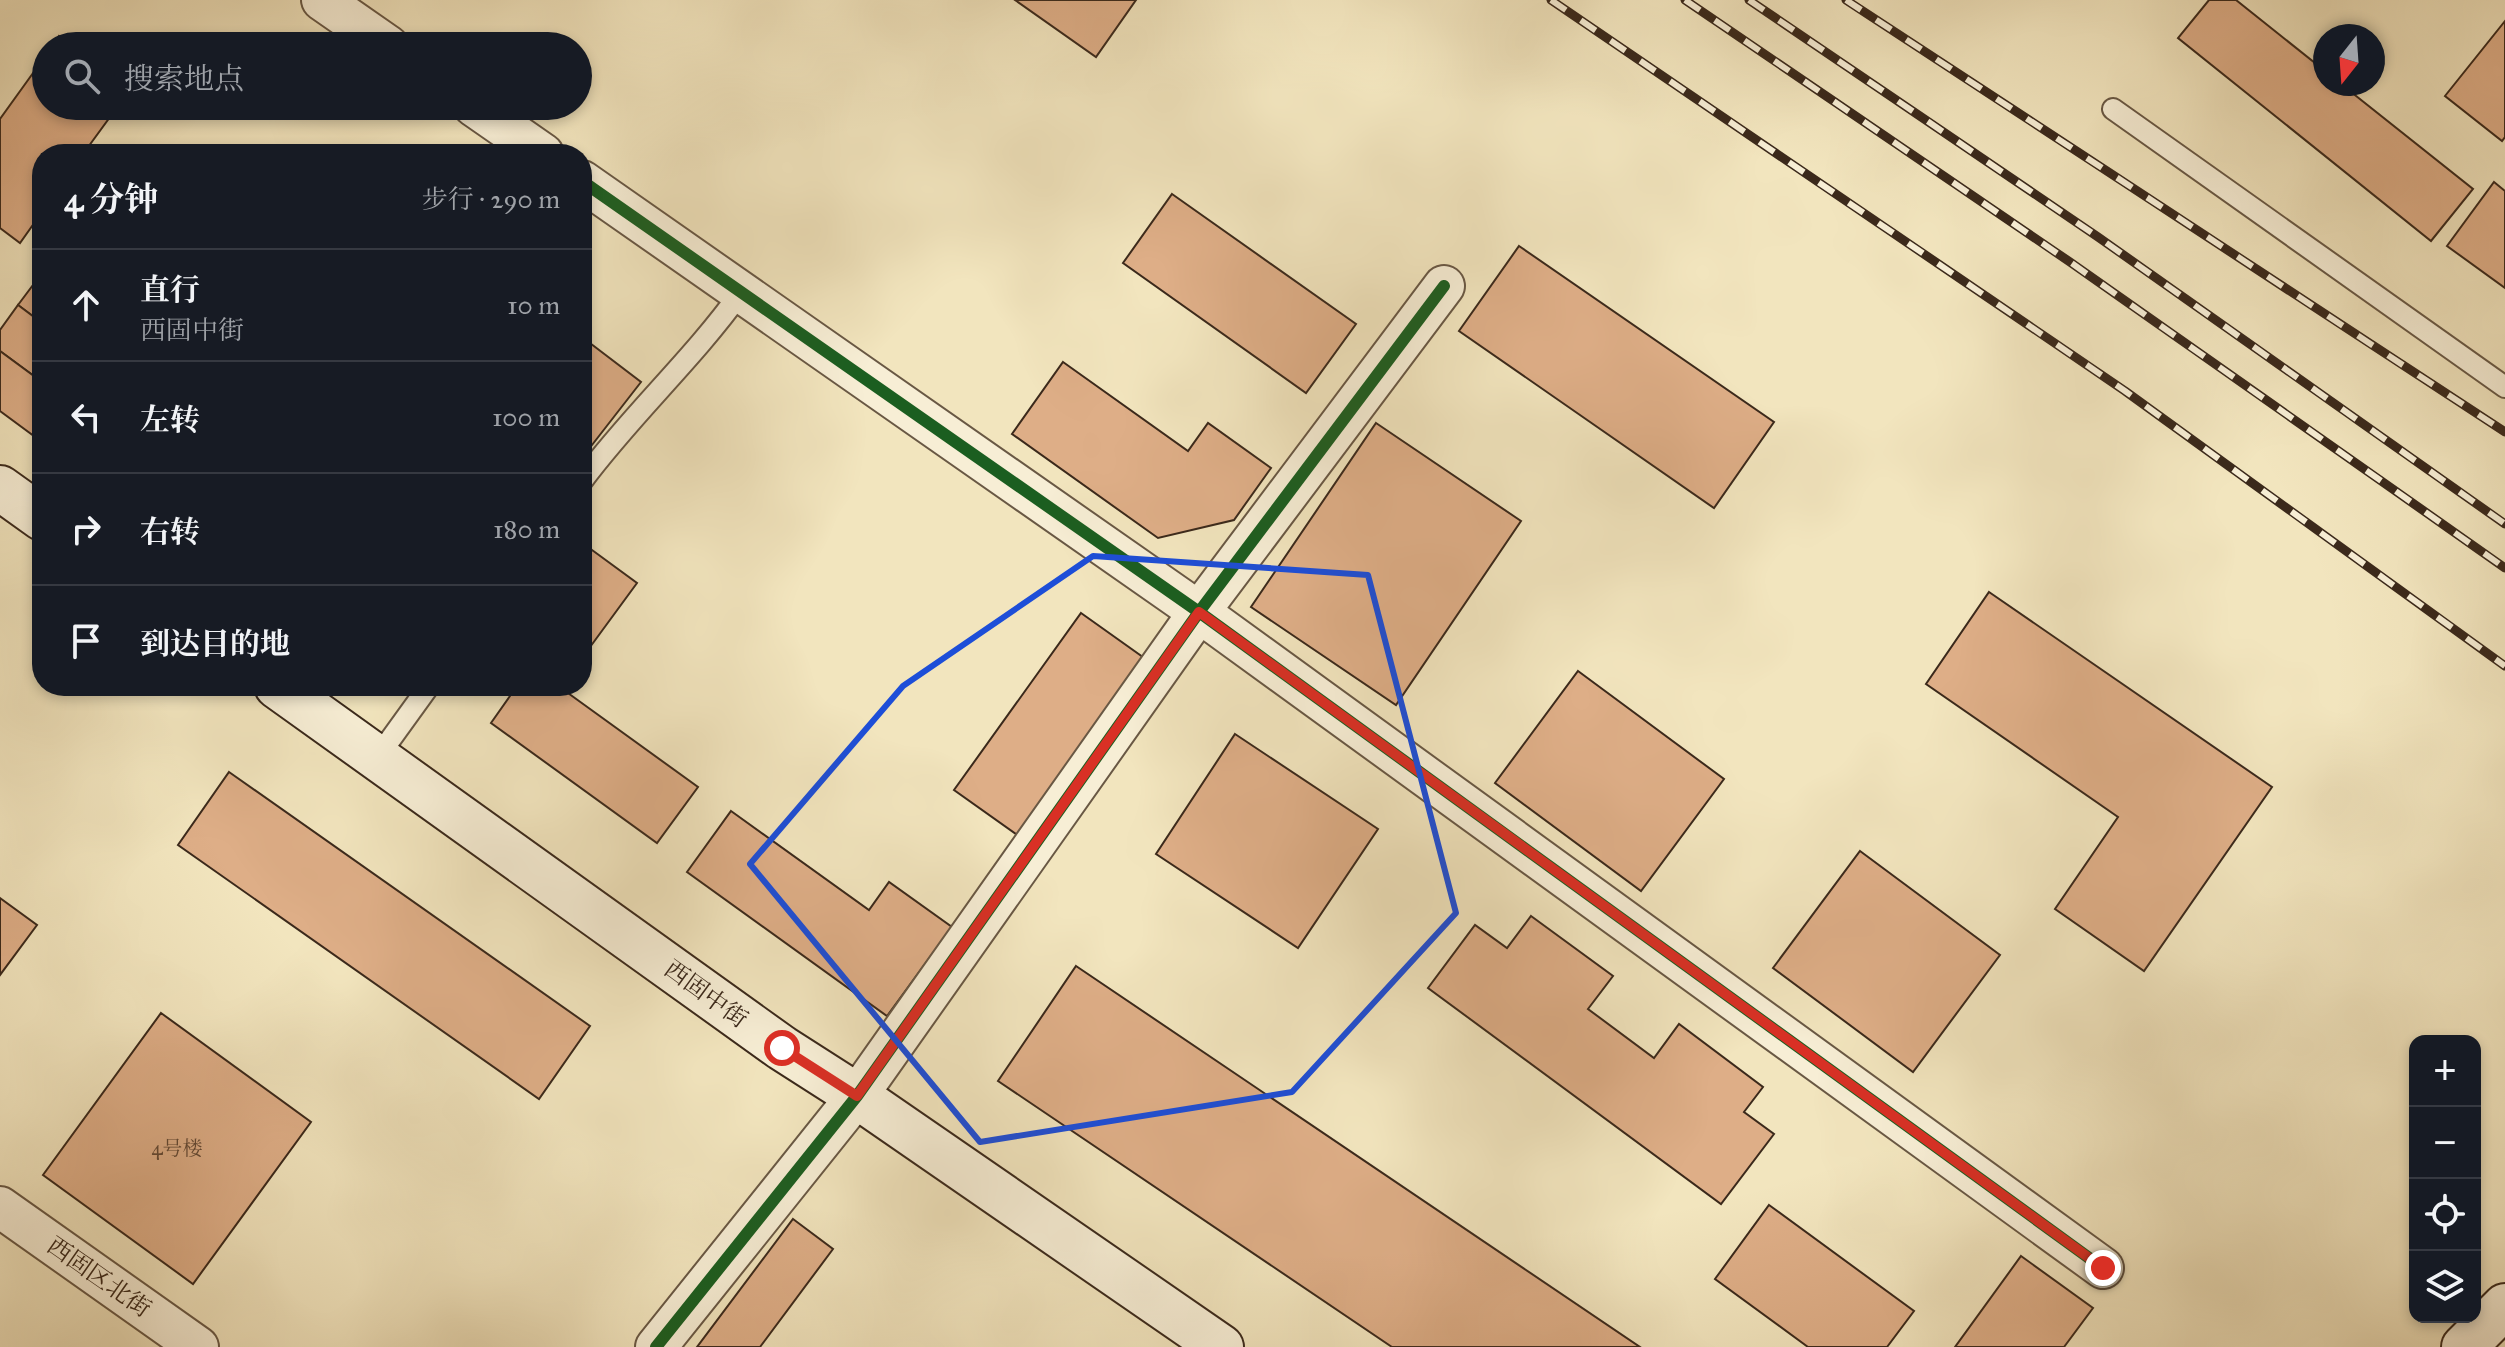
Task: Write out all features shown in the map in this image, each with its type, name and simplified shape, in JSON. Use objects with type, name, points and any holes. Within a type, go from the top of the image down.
[{"type":"street","points":[[322,0],[368,32]]},
{"type":"street","points":[[494,120],[529,144]]},
{"type":"street","points":[[592,188],[1199,612],[2103,1268]]},
{"type":"street","points":[[656,1347],[857,1096],[1199,612],[1444,286]]},
{"type":"street","points":[[0,488],[32,511]]},
{"type":"street","name":"西固中街","points":[[291,696],[782,1048],[857,1096],[1221,1347]]},
{"type":"street","name":"西固区北街","points":[[0,1207],[198,1347]]},
{"type":"street","points":[[2464,1347],[2505,1306]]},
{"type":"lane","points":[[2113,109],[2505,387]]},
{"type":"lane","points":[[592,470],[686,363],[741,292]]},
{"type":"lane","points":[[377,758],[422,696]]},
{"type":"highlighted area","points":[[1093,556],[1368,575],[1456,913],[1292,1092],[980,1142],[750,864],[903,686]]},
{"type":"building","points":[[1015,0],[1136,0],[1096,57]]},
{"type":"building","points":[[2209,0],[2236,0],[2313,61],[2313,96],[2356,96],[2473,189],[2431,241],[2178,38]]},
{"type":"building","points":[[2505,21],[2505,137],[2502,141],[2445,96]]},
{"type":"building","points":[[32,74],[32,120],[108,120],[90,144],[32,144],[32,226],[20,243],[0,228],[0,119]]},
{"type":"building","points":[[2494,182],[2505,191],[2505,288],[2447,246]]},
{"type":"building","points":[[1172,194],[1356,324],[1306,393],[1123,263]]},
{"type":"building","points":[[1519,246],[1774,422],[1714,508],[1459,331]]},
{"type":"building","points":[[32,286],[32,316],[18,305]]},
{"type":"building","points":[[18,305],[32,316],[32,375],[0,351],[0,330]]},
{"type":"building","points":[[592,345],[641,382],[592,445]]},
{"type":"building","points":[[0,351],[32,375],[32,435],[0,411]]},
{"type":"building","points":[[1063,362],[1188,451],[1208,423],[1271,468],[1234,520],[1158,538],[1012,434]]},
{"type":"building","points":[[1376,423],[1521,521],[1396,705],[1251,607]]},
{"type":"building","points":[[592,550],[637,583],[592,644]]},
{"type":"building","points":[[1989,592],[2272,787],[2144,971],[2055,909],[2118,817],[1926,684]]},
{"type":"building","points":[[1081,613],[1147,660],[1020,837],[954,790]]},
{"type":"building","points":[[1578,671],[1724,779],[1641,891],[1495,783]]},
{"type":"building","points":[[510,696],[572,696],[698,787],[657,843],[491,723]]},
{"type":"building","points":[[1235,734],[1378,829],[1298,948],[1156,854]]},
{"type":"building","points":[[229,772],[590,1026],[539,1099],[178,845]]},
{"type":"building","points":[[731,811],[869,910],[889,882],[952,927],[887,1016],[687,872]]},
{"type":"building","points":[[1860,851],[2000,955],[1913,1072],[1773,968]]},
{"type":"building","points":[[0,898],[37,925],[0,975]]},
{"type":"building","points":[[1531,916],[1613,976],[1588,1009],[1654,1058],[1679,1024],[1763,1087],[1744,1112],[1774,1134],[1721,1204],[1428,988],[1475,925],[1507,948]]},
{"type":"building","points":[[1076,966],[1640,1347],[1392,1347],[998,1081]]},
{"type":"building","points":[[161,1013],[311,1122],[193,1284],[43,1175]]},
{"type":"building","points":[[1769,1205],[1914,1311],[1887,1347],[1808,1347],[1715,1279]]},
{"type":"building","points":[[793,1219],[833,1249],[760,1347],[697,1347]]},
{"type":"building","points":[[2021,1256],[2093,1308],[2064,1347],[1955,1347]]},
{"type":"railway","points":[[1551,0],[2125,391],[2505,666]]},
{"type":"railway","points":[[1685,0],[2070,262],[2505,568]]},
{"type":"railway","points":[[1749,0],[2098,237],[2505,524]]},
{"type":"railway","points":[[1846,0],[2505,432]]},
{"type":"cycle path","points":[[592,188],[1199,612],[2103,1268]]},
{"type":"cycle path","points":[[656,1347],[857,1096],[1199,612],[1444,286]]},
{"type":"route","points":[[782,1048],[857,1096],[1199,612],[2103,1268]]}]
